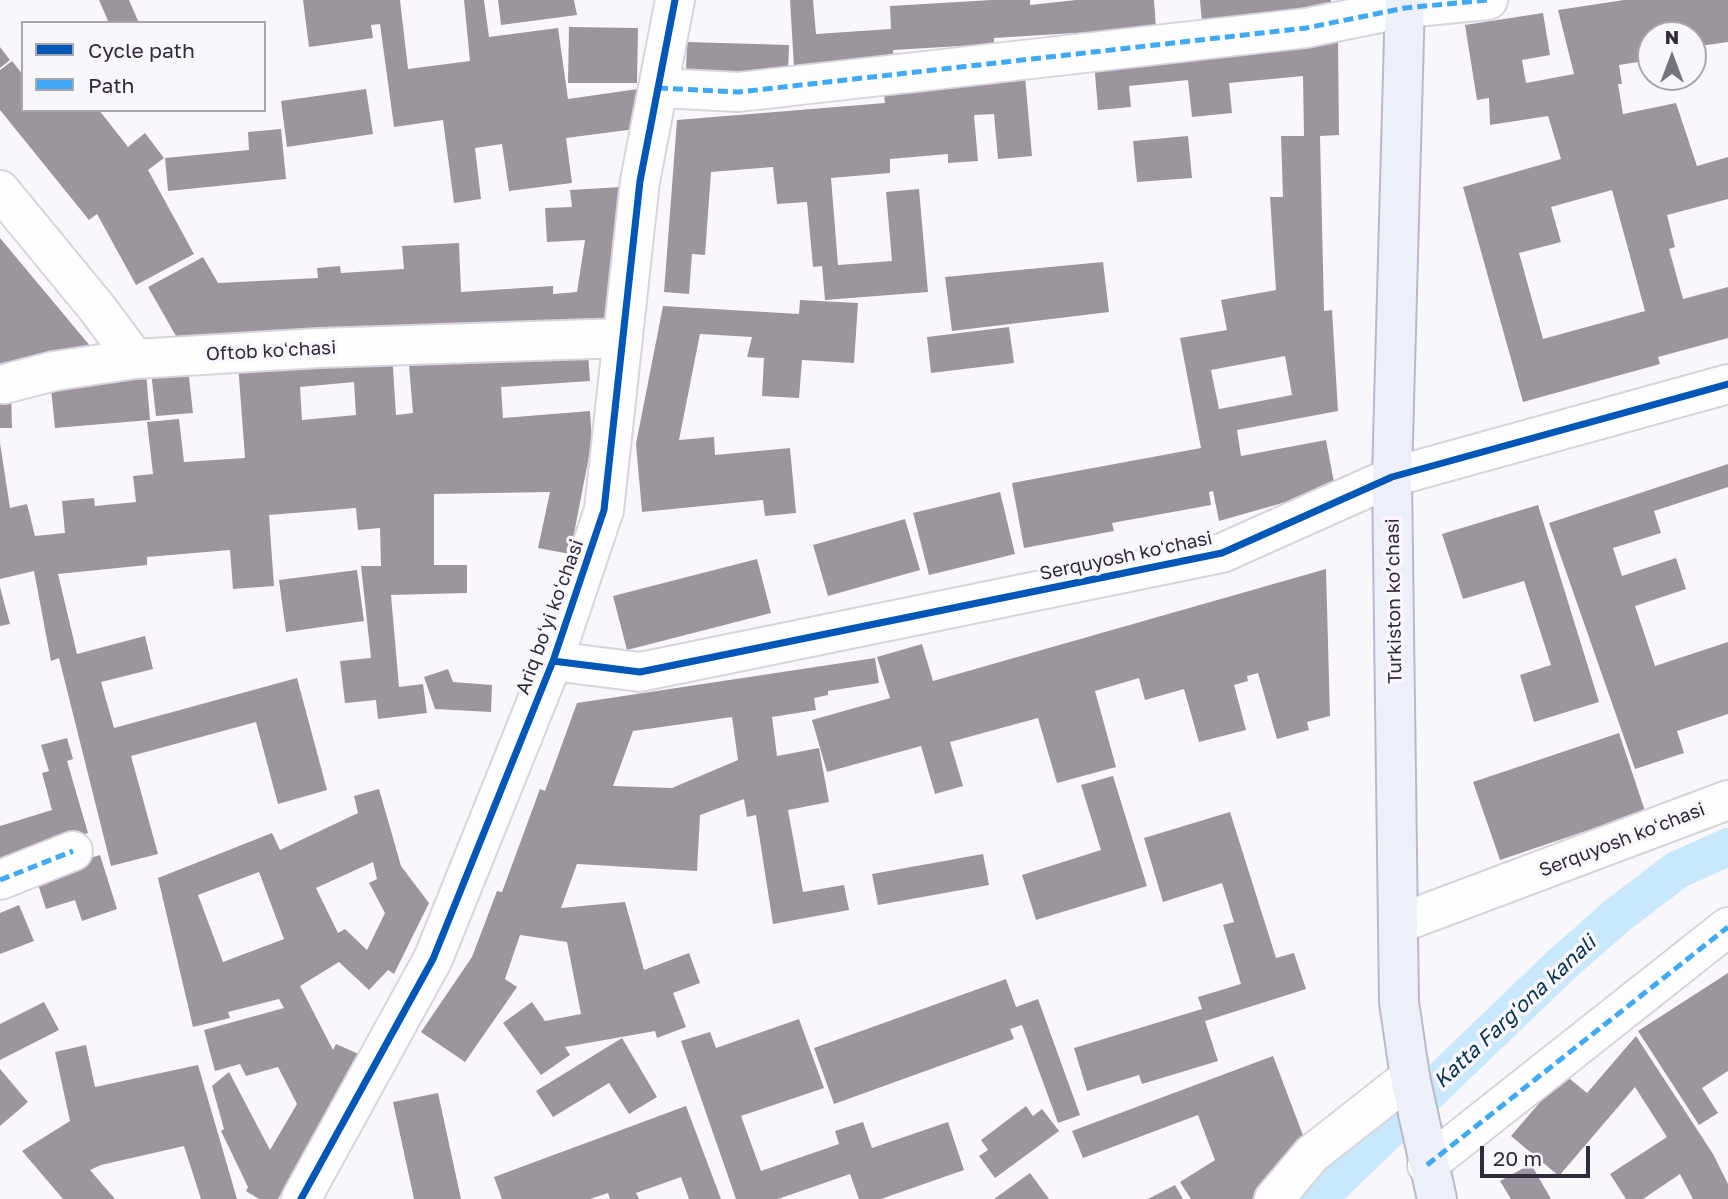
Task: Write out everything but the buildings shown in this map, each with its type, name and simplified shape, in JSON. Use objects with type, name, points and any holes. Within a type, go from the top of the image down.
[{"type":"main road","name":"Turkiston ko’chasi","points":[[1405,4],[1392,477],[1399,1002],[1410,1077],[1432,1182]]},
{"type":"street","name":"Ariq boʻyi koʻchasi","points":[[302,1199],[433,959],[553,661],[604,510],[640,181],[675,0]]},
{"type":"street","points":[[658,88],[739,92],[1306,28],[1405,4],[1489,0]]},
{"type":"street","points":[[0,190],[135,359]]},
{"type":"street","name":"Oftob koʻchasi","points":[[4,384],[54,371],[135,359],[319,348],[623,338]]},
{"type":"street","name":"Serquyosh koʻchasi","points":[[553,661],[640,672],[1222,553],[1392,477],[1728,384]]},
{"type":"street","name":"Serquyosh koʻchasi","points":[[1398,924],[1728,800]]},
{"type":"street","points":[[0,880],[73,851]]},
{"type":"street","points":[[1432,1182],[1728,927]]},
{"type":"street","points":[[1274,1199],[1312,1154],[1410,1077]]},
{"type":"waterway","name":"Katta Farg'ona kanali","points":[[1317,1199],[1562,964],[1619,914],[1677,870],[1728,847]]},
{"type":"marked path","points":[[658,88],[739,92],[1306,28],[1405,8],[1488,0]]},
{"type":"marked path","points":[[0,880],[73,851]]},
{"type":"marked path","points":[[1427,1165],[1728,927]]},
{"type":"cycle path","points":[[301,1199],[433,959],[553,661],[604,510],[640,181],[675,0]]},
{"type":"cycle path","points":[[553,661],[640,672],[1222,553],[1392,477],[1728,384]]}]
